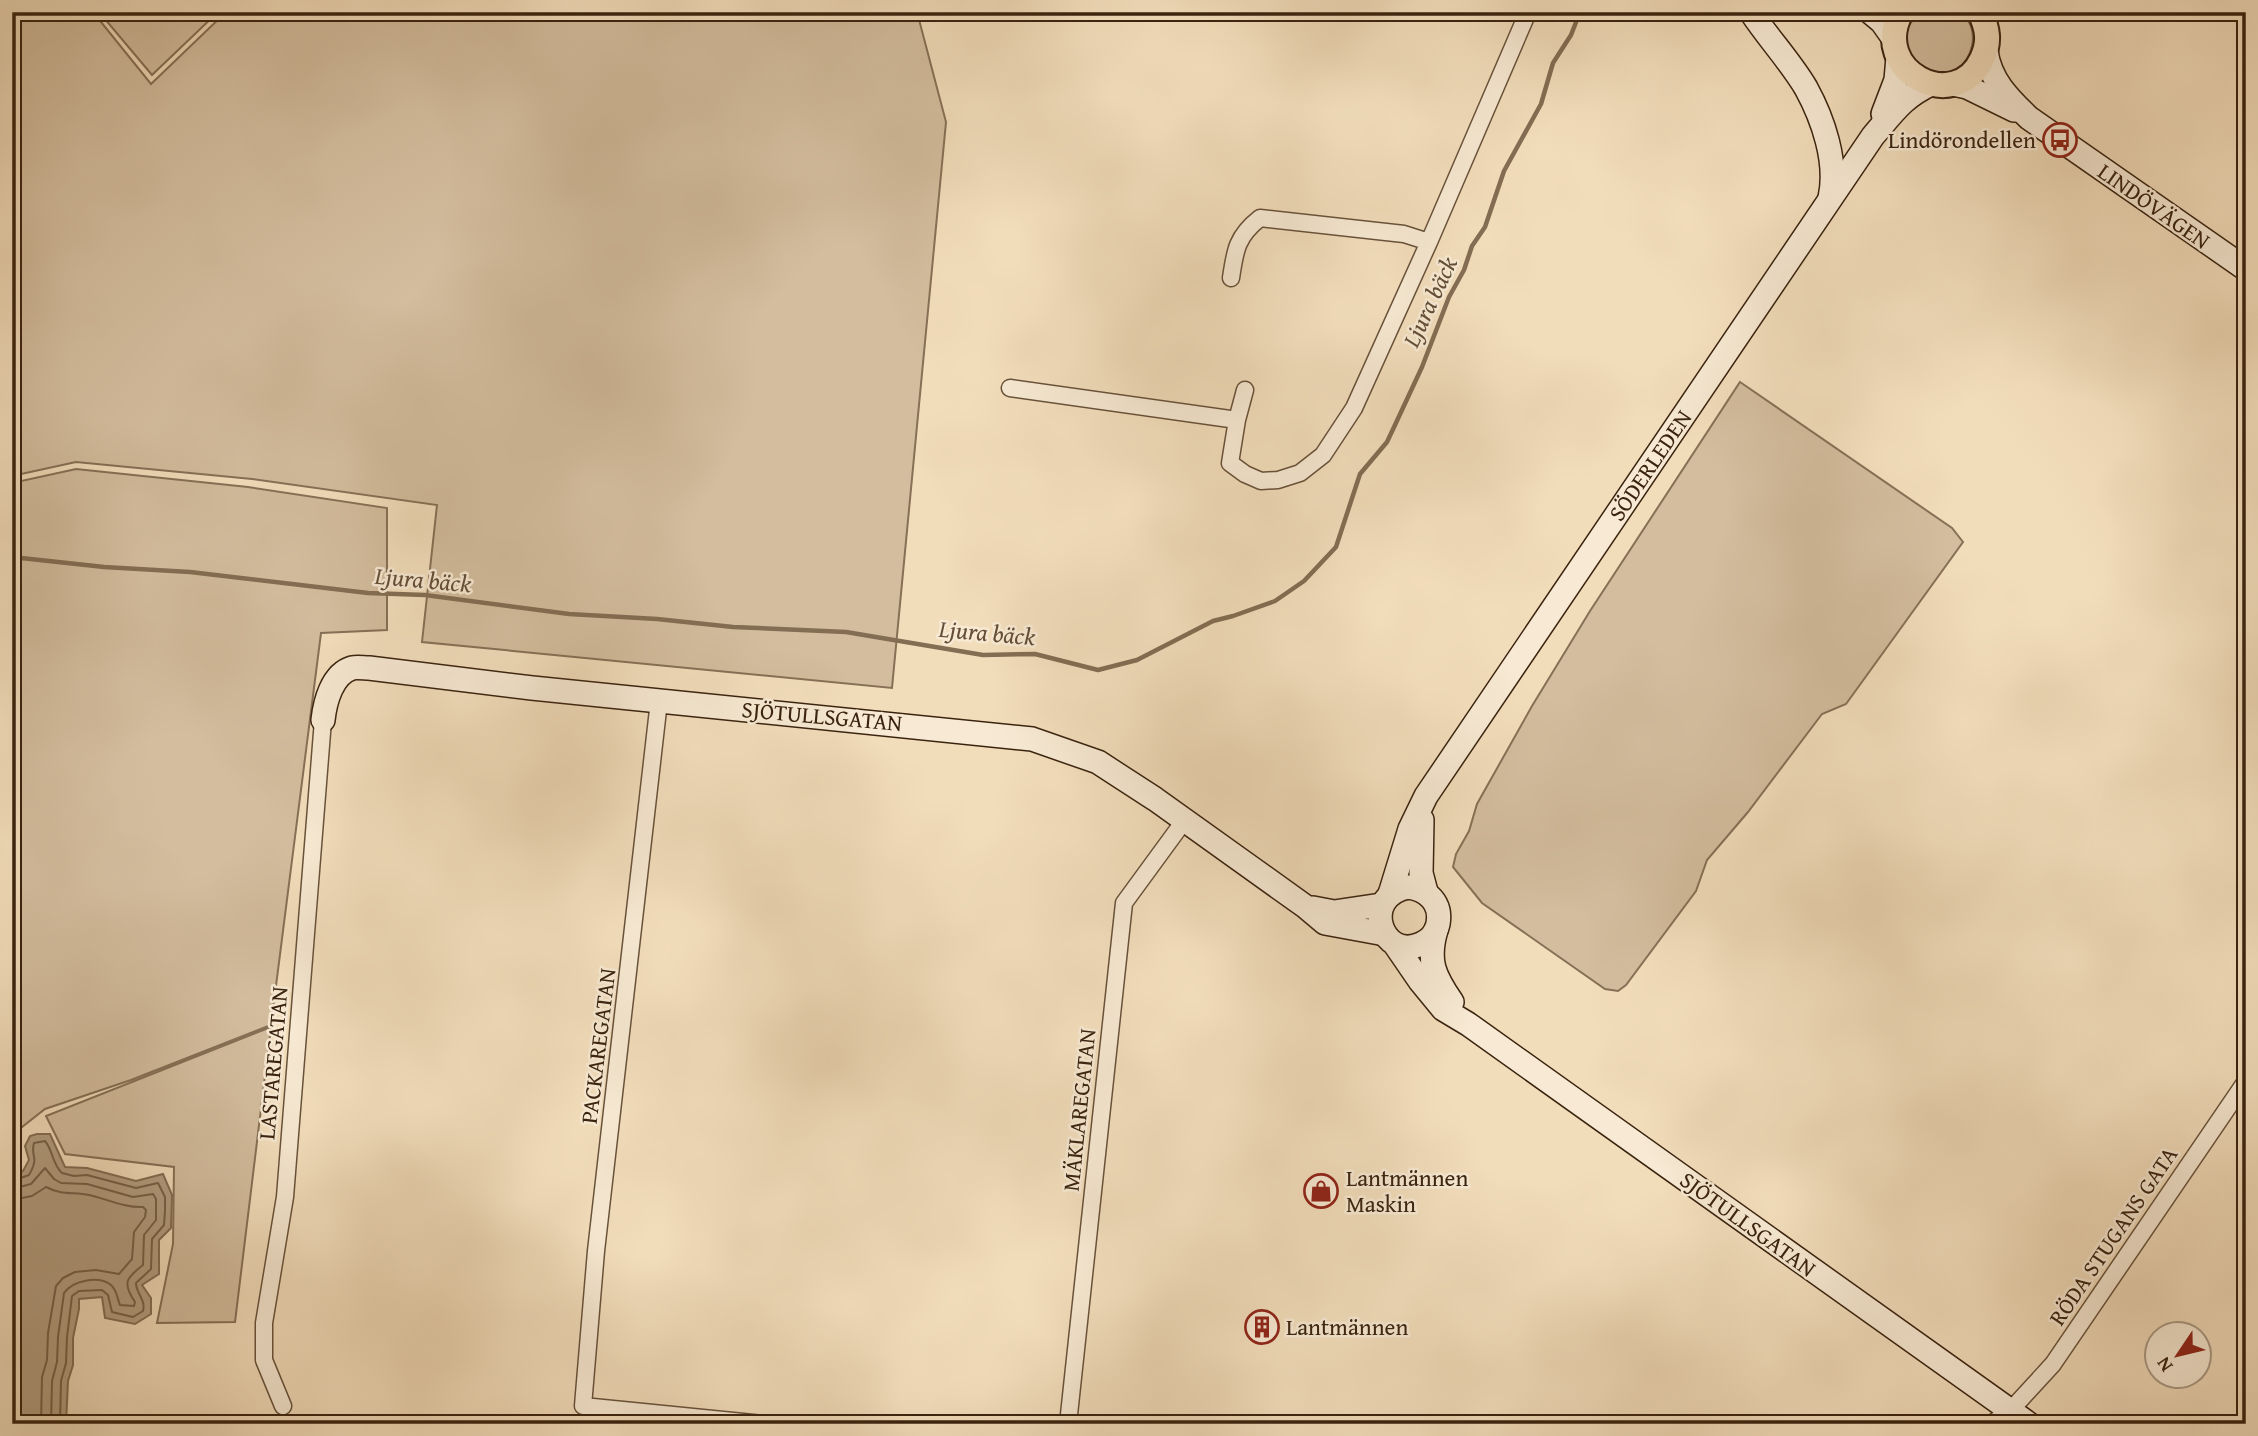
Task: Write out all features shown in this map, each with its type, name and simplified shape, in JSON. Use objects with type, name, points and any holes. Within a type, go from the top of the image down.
[{"type":"main road","points":[[1751,12],[1806,88],[1818,116],[1831,153],[1832,187],[1829,201]]},
{"type":"main road","points":[[1870,12],[1882,22],[1911,75],[1942,84],[1968,77],[1980,65],[1985,25]]},
{"type":"main road","points":[[1896,48],[1895,26],[1901,12]]},
{"type":"main road","name":"LINDÖVÄGEN","points":[[1985,25],[1988,64],[1997,84],[2029,118]]},
{"type":"main road","name":"SÖDERLEDEN","points":[[1873,135],[1896,80],[1896,48]]},
{"type":"main road","name":"SÖDERLEDEN","points":[[1386,899],[1410,829],[1426,796],[1873,135],[1911,94],[1942,84]]},
{"type":"main road","name":"LINDÖVÄGEN","points":[[1942,84],[1986,95],[2029,118],[2246,269]]},
{"type":"main road","name":"SJÖTULLSGATAN","points":[[323,720],[325,701],[339,677],[352,668],[369,668],[1032,739],[1098,762],[1155,799],[1325,923],[1390,940],[1443,1009],[1468,1024],[2019,1417]]},
{"type":"main road","name":"SÖDERLEDEN","points":[[1426,796],[1420,844],[1421,873],[1426,892]]},
{"type":"main road","points":[[1408,887],[1426,892],[1438,909],[1436,930],[1423,943],[1415,946],[1390,940],[1380,917],[1386,899],[1408,887]]},
{"type":"main road","name":"SJÖTULLSGATAN","points":[[1306,907],[1334,912],[1386,899]]},
{"type":"main road","name":"SJÖTULLSGATAN","points":[[1436,930],[1430,954],[1437,981],[1468,1024]]},
{"type":"street","points":[[1245,390],[1230,463],[1261,481],[1278,480],[1300,473],[1323,455],[1354,408],[1528,12]]},
{"type":"street","points":[[1231,278],[1236,246],[1248,228],[1260,218],[1404,234],[1429,242]]},
{"type":"street","points":[[1010,388],[1237,420]]},
{"type":"street","name":"PACKAREGATAN","points":[[659,701],[596,1251],[583,1406],[764,1424]]},
{"type":"street","name":"LASTAREGATAN","points":[[283,1406],[264,1360],[264,1323],[285,1197],[323,720]]},
{"type":"street","name":"MÄKLAREGATAN","points":[[1069,1424],[1124,903],[1184,821]]},
{"type":"street","name":"RÖDA STUGANS GATA","points":[[1990,1424],[2019,1417],[2246,1081]]},
{"type":"shaded area","points":[[12,12],[93,12],[151,84],[226,12],[917,12],[946,122],[892,688],[422,642],[437,505],[252,479],[76,462],[12,476]]},
{"type":"shaded area","points":[[99,12],[218,12],[152,75]]},
{"type":"shaded area","points":[[1920,12],[1959,13],[1971,26],[1972,45],[1958,69],[1948,74],[1928,74],[1905,50],[1907,27]]},
{"type":"shaded area","points":[[1740,382],[1952,528],[1963,542],[1846,704],[1822,714],[1748,812],[1707,860],[1696,891],[1626,985],[1618,991],[1605,989],[1482,903],[1453,867],[1456,854],[1469,831],[1477,804],[1532,706],[1590,611]]},
{"type":"shaded area","points":[[76,469],[248,487],[387,508],[387,630],[321,633],[271,1025],[131,1080],[45,1109],[12,1135],[12,483]]},
{"type":"shaded area","points":[[271,1027],[235,1322],[157,1323],[173,1244],[174,1167],[65,1154],[46,1116]]},
{"type":"water","points":[[50,1134],[65,1167],[87,1168],[136,1181],[163,1174],[172,1195],[171,1228],[159,1240],[159,1274],[142,1285],[151,1298],[151,1314],[135,1324],[105,1318],[102,1297],[79,1299],[73,1338],[73,1365],[68,1381],[66,1424],[12,1424],[12,1174],[23,1171],[29,1160],[25,1146],[30,1136]]},
{"type":"waterway","name":"Ljura bäck","points":[[12,557],[104,567],[190,572],[368,593],[425,595],[569,614],[733,627],[846,632],[983,655],[1035,654],[1098,670],[1137,660],[1213,621],[1275,601],[1304,581],[1336,547],[1360,474],[1387,442],[1422,367],[1472,246],[1485,227],[1504,171],[1541,104],[1553,63],[1571,35],[1580,12]]},
{"type":"place","name":"Lindörondellen","points":[[2060,140]]},
{"type":"place","name":"Lantmännen Maskin","points":[[1321,1191]]},
{"type":"place","name":"Lantmännen","points":[[1262,1327]]}]
